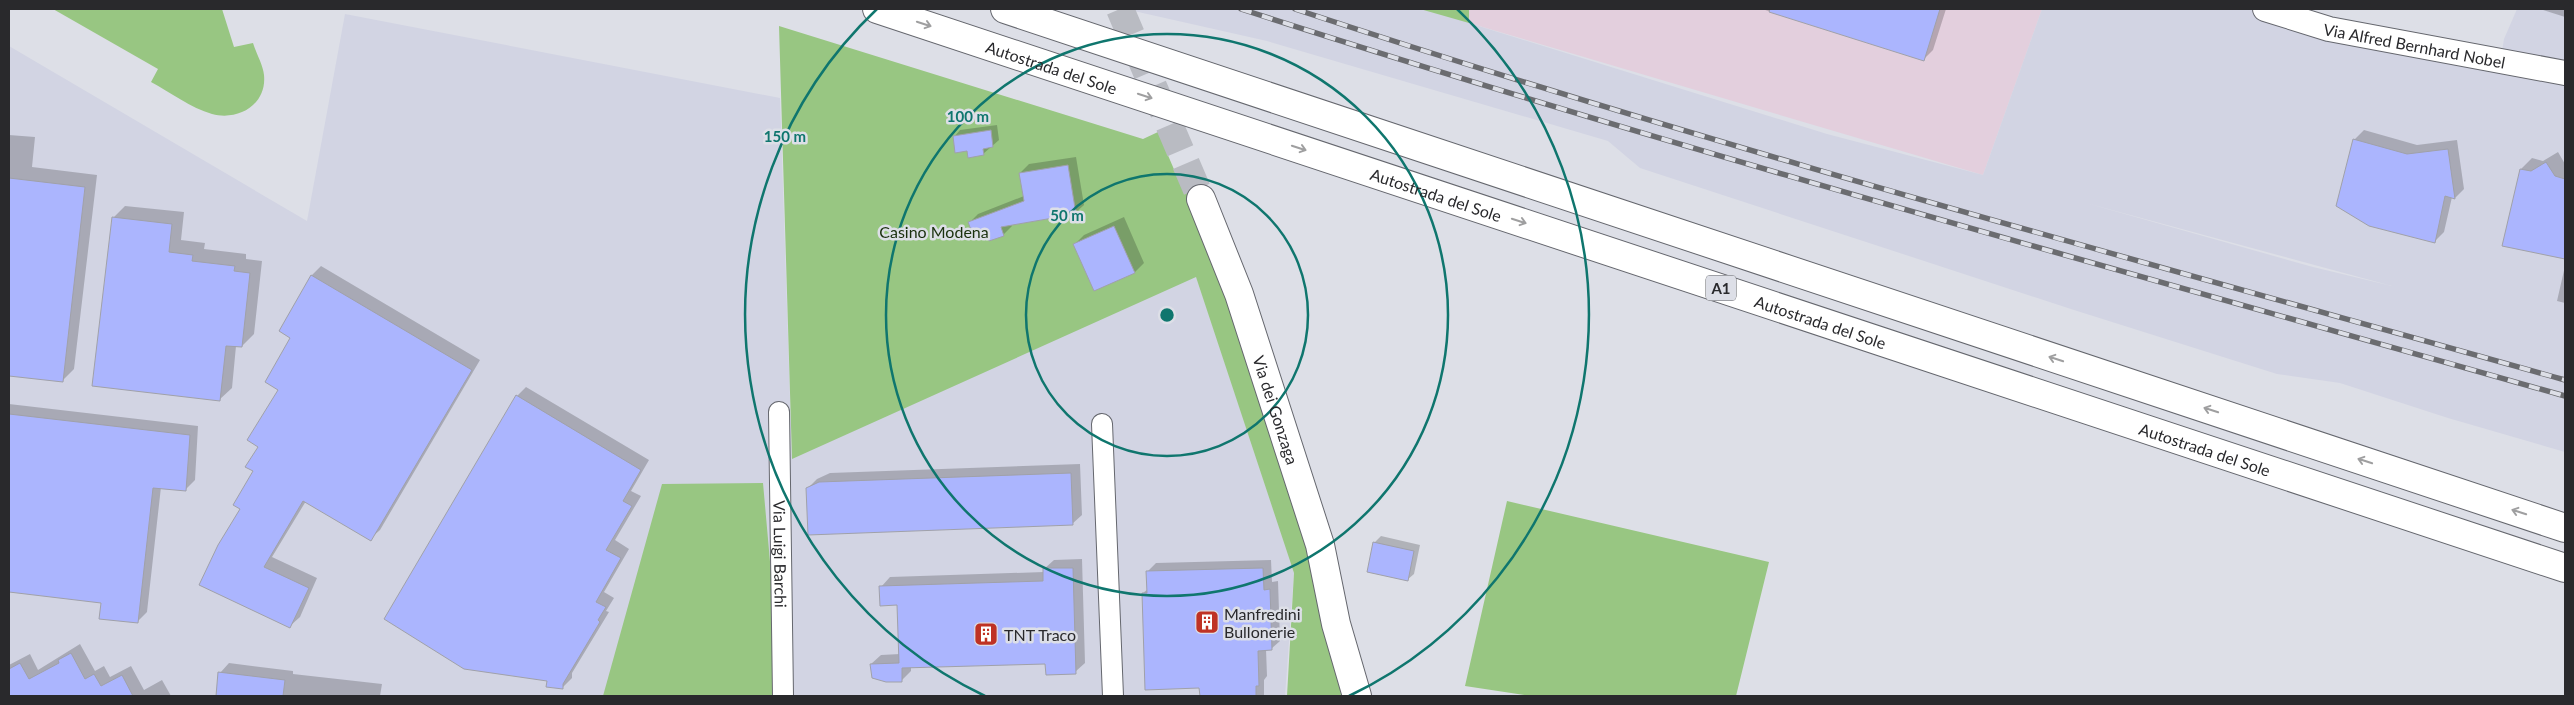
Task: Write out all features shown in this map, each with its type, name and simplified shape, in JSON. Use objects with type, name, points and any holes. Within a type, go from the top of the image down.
[{"type":"main road","name":"Autostrada del Sole","points":[[877,9],[2565,568]]},
{"type":"main road","name":"A1","points":[[1005,9],[2565,528]]},
{"type":"main road","name":"Via dei Gonzaga","points":[[1201,199],[1239,294],[1317,535],[1336,624],[1357,696]]},
{"type":"main road","name":"Via dei Gonzaga","points":[[1336,624],[1341,696]]},
{"type":"street","name":"Via Alfred Bernhard Nobel","points":[[2265,9],[2330,29],[2565,72]]},
{"type":"street","name":"Via Luigi Barchi","points":[[779,412],[783,696]]},
{"type":"street","points":[[1102,424],[1113,696]]},
{"type":"shaded area","points":[[1125,9],[1469,9],[1469,23],[1827,134],[1983,175],[2042,9],[2292,9],[2501,57],[2504,39],[2517,9],[2565,9],[2565,452],[2448,418],[2340,383],[2277,374],[2074,310],[1640,168],[1608,141],[1267,41]],"holes":[[[2086,203],[2392,286],[2313,267]]]},
{"type":"shaded area","points":[[1469,9],[2042,9],[1983,175],[1469,23]]},
{"type":"shaded area","points":[[345,14],[780,98],[792,458],[1196,276],[1294,573],[1285,696],[9,696],[9,46],[307,221]]},
{"type":"green space","points":[[53,9],[222,9],[234,47],[253,43],[264,75],[264,86],[261,95],[256,102],[241,113],[222,116],[204,111],[188,104],[151,82],[158,69]]},
{"type":"green space","points":[[1420,9],[1469,9],[1469,23]]},
{"type":"green space","name":"Casino Modena","points":[[779,26],[1143,139],[1158,132],[1176,174],[1201,199],[1336,624],[1341,696],[1287,696],[1294,573],[1196,277],[792,459]]},
{"type":"green space","points":[[763,483],[782,696],[603,696],[662,484]]},
{"type":"green space","points":[[1507,501],[1769,562],[1736,696],[1531,696],[1465,686]]},
{"type":"building","points":[[1770,9],[1940,9],[1924,61],[1769,12]]},
{"type":"building","points":[[991,130],[993,147],[983,149],[984,155],[968,158],[967,151],[955,153],[953,136]]},
{"type":"building","points":[[2353,139],[2407,154],[2448,149],[2455,199],[2445,196],[2435,243],[2369,226],[2336,206]]},
{"type":"building","points":[[2546,162],[2555,176],[2565,179],[2565,259],[2502,246],[2520,169],[2531,171]]},
{"type":"building","points":[[1068,165],[1076,214],[1001,227],[1004,236],[989,241],[987,234],[974,238],[968,222],[1024,201],[1019,173]]},
{"type":"building","points":[[9,178],[85,187],[63,382],[9,376]]},
{"type":"building","points":[[112,217],[172,224],[169,252],[193,255],[192,261],[235,266],[234,271],[250,273],[242,347],[226,346],[220,401],[92,386]]},
{"type":"building","points":[[1114,226],[1135,273],[1094,291],[1073,244]]},
{"type":"building","points":[[311,275],[472,370],[371,541],[303,501],[264,567],[309,588],[290,628],[199,585],[218,545],[240,509],[233,505],[253,471],[245,467],[258,447],[247,440],[278,390],[265,382],[290,338],[279,331]]},
{"type":"building","points":[[516,395],[641,470],[623,501],[632,506],[606,550],[621,558],[596,602],[606,607],[598,620],[600,622],[563,684],[563,689],[546,687],[547,681],[464,669],[384,619]]},
{"type":"building","points":[[9,414],[190,435],[186,491],[153,488],[138,623],[99,619],[101,603],[9,592]]},
{"type":"building","points":[[1071,473],[1073,525],[808,535],[806,488],[819,482]]},
{"type":"building","points":[[1373,542],[1414,551],[1408,581],[1367,572]]},
{"type":"building","name":"TNT Traco","points":[[1043,568],[1073,568],[1076,674],[1046,675],[1045,664],[902,668],[902,682],[886,682],[872,678],[870,664],[899,663],[897,605],[880,606],[879,586],[1043,581]]},
{"type":"building","name":"Manfredini Bullonerie","points":[[1263,568],[1264,590],[1270,589],[1272,650],[1258,651],[1259,686],[1256,686],[1256,696],[1200,696],[1199,688],[1145,690],[1142,593],[1147,593],[1146,571]]},
{"type":"building","points":[[71,653],[85,679],[94,674],[101,686],[122,675],[133,696],[9,696],[9,669],[20,663],[29,679],[59,663],[58,660]]},
{"type":"building","points":[[218,672],[285,680],[283,696],[216,696]]},
{"type":"tunnel","points":[[1120,9],[1201,199]]},
{"type":"railway","points":[[1241,9],[1406,61],[1736,160],[2067,256],[2565,396]]},
{"type":"railway","points":[[1295,9],[1452,60],[1769,156],[2565,380]]},
{"type":"place","name":"Manfredini Bullonerie","points":[[1207,622]]},
{"type":"place","name":"TNT Traco","points":[[986,634]]}]
